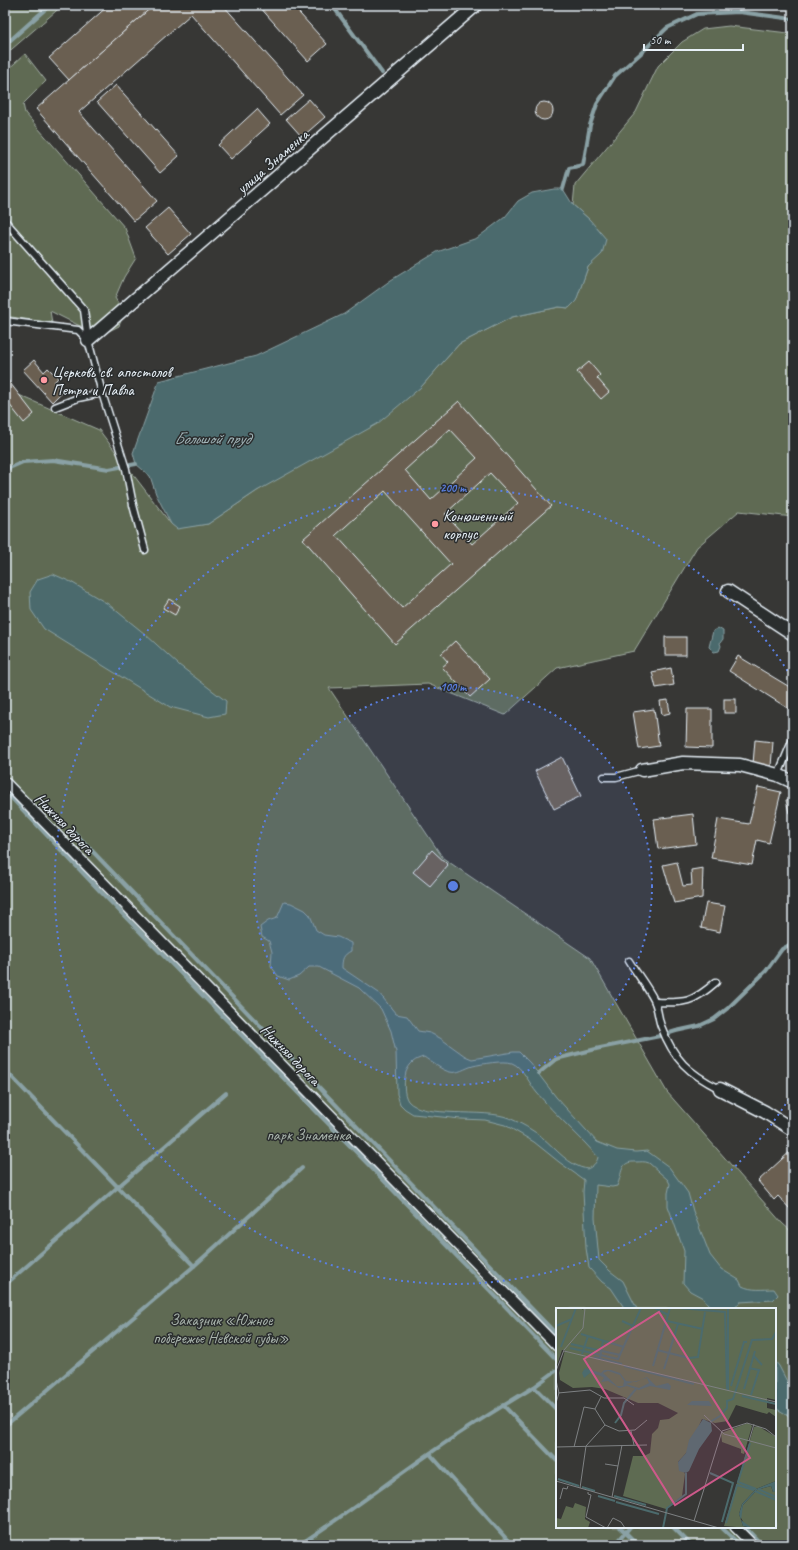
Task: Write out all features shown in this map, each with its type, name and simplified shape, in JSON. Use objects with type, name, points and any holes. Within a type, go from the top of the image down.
[{"type":"street","name":"улица Знаменка","points":[[88,340],[476,5]]},
{"type":"street","points":[[728,591],[793,634]]},
{"type":"street","points":[[642,770],[683,763],[740,765],[778,775],[793,782]]},
{"type":"street","name":"Нижняя дорога","points":[[5,782],[556,1345]]},
{"type":"street","points":[[720,1090],[765,1112],[793,1130]]},
{"type":"street","points":[[736,1528],[753,1545]]},
{"type":"lane","points":[[5,221],[84,310],[88,340],[102,393],[126,467],[133,505],[145,550]]},
{"type":"lane","points":[[5,320],[78,330],[88,340]]},
{"type":"lane","points":[[55,407],[78,398],[102,393]]},
{"type":"lane","points":[[778,775],[793,739]]},
{"type":"lane","points":[[604,777],[616,777],[642,770]]},
{"type":"lane","points":[[629,961],[655,1002],[660,1026],[666,1040],[678,1060],[703,1081],[720,1090]]},
{"type":"lane","points":[[655,1002],[674,1002],[695,998],[716,982]]},
{"type":"green space","points":[[5,5],[63,5],[5,55]]},
{"type":"green space","name":"парк Знаменка","points":[[729,26],[788,33],[793,31],[793,517],[739,511],[697,547],[634,651],[557,668],[505,715],[428,684],[329,688],[443,858],[590,958],[667,1092],[782,1223],[793,1233],[793,1545],[5,1545],[5,389],[99,430],[171,524],[177,528],[208,524],[257,491],[421,387],[459,344],[512,317],[559,307],[569,308],[576,300],[588,267],[602,253],[590,220],[573,205],[575,185],[636,112],[658,66],[682,42],[703,29]]},
{"type":"green space","points":[[25,54],[46,81],[23,104],[25,113],[125,228],[136,258],[124,277],[115,298],[124,313],[119,326],[103,334],[78,325],[50,311],[52,323],[5,316],[5,72]]},
{"type":"water","name":"Большой пруд","points":[[563,189],[573,205],[590,220],[606,239],[602,254],[588,267],[576,301],[569,308],[559,307],[512,317],[459,344],[421,387],[377,424],[257,491],[208,524],[177,529],[171,524],[156,494],[150,476],[136,464],[133,453],[159,381],[256,356],[344,314],[391,280],[437,252],[477,238],[505,217],[518,201],[532,193]]},
{"type":"water","points":[[53,574],[71,582],[108,604],[145,634],[179,665],[226,701],[225,714],[209,717],[170,707],[44,629],[31,610],[30,592],[38,579]]},
{"type":"water","points":[[718,628],[723,631],[723,639],[720,643],[721,646],[719,651],[714,652],[709,647],[713,631]]},
{"type":"water","points":[[284,902],[291,903],[305,910],[310,915],[316,930],[324,935],[338,937],[351,943],[351,951],[346,954],[342,962],[342,968],[379,993],[396,1014],[407,1016],[418,1031],[430,1033],[440,1038],[465,1056],[472,1059],[519,1052],[530,1063],[556,1097],[597,1142],[617,1150],[636,1152],[647,1151],[669,1167],[688,1193],[693,1211],[710,1255],[721,1269],[739,1280],[742,1286],[746,1288],[774,1289],[778,1295],[773,1300],[740,1302],[735,1308],[711,1308],[703,1298],[690,1291],[683,1283],[684,1251],[668,1206],[670,1184],[668,1180],[649,1163],[631,1162],[622,1169],[617,1186],[612,1187],[596,1185],[595,1217],[599,1260],[623,1281],[636,1308],[624,1308],[611,1288],[602,1282],[589,1268],[586,1248],[583,1192],[584,1180],[534,1142],[505,1125],[485,1120],[413,1114],[405,1109],[400,1104],[397,1094],[396,1052],[391,1031],[381,1009],[359,988],[319,967],[309,967],[299,976],[289,980],[278,976],[271,966],[272,952],[269,941],[262,937],[260,927],[268,921],[277,918]],"holes":[[[424,1057],[447,1071],[459,1072],[473,1066],[492,1063],[508,1062],[516,1065],[523,1072],[534,1090],[598,1157],[597,1161],[587,1169],[580,1167],[569,1161],[535,1132],[509,1118],[498,1115],[427,1110],[408,1101],[405,1095],[404,1083],[409,1066],[415,1060]]]},
{"type":"water","points":[[776,1362],[793,1393],[793,1418],[776,1409]]},
{"type":"building","points":[[109,5],[154,5],[69,80],[49,58]]},
{"type":"building","points":[[154,5],[223,5],[303,95],[280,115],[191,14],[79,112],[157,201],[134,221],[36,109]]},
{"type":"building","points":[[258,5],[292,5],[327,44],[308,61]]},
{"type":"building","points":[[116,85],[179,156],[160,173],[97,102]]},
{"type":"building","points":[[309,99],[325,117],[302,137],[286,119]]},
{"type":"building","points":[[540,102],[548,102],[553,107],[551,118],[548,120],[540,120],[535,115],[535,107]]},
{"type":"building","points":[[257,109],[270,124],[231,159],[218,145]]},
{"type":"building","points":[[168,208],[191,234],[168,254],[145,228]]},
{"type":"building","name":"Церковь св. апостолов Петра и Павла","points":[[34,360],[44,372],[48,368],[58,378],[54,382],[62,392],[52,402],[23,370]]},
{"type":"building","points":[[589,362],[600,375],[597,378],[609,392],[601,399],[577,372]]},
{"type":"building","points":[[7,379],[34,414],[24,423],[5,399],[5,380]]},
{"type":"building","name":"Конюшенный корпус","points":[[459,401],[551,506],[395,644],[303,539]],"holes":[[[450,429],[477,458],[431,500],[405,470]],[[490,473],[518,503],[472,544],[445,514]],[[385,491],[451,564],[402,608],[336,535]]]},
{"type":"building","points":[[169,599],[180,606],[175,615],[163,608]]},
{"type":"building","points":[[665,637],[686,637],[686,655],[665,655]]},
{"type":"building","points":[[455,641],[490,679],[470,697],[442,667],[448,662],[441,654]]},
{"type":"building","points":[[738,656],[793,689],[793,701],[789,709],[729,671]]},
{"type":"building","points":[[671,668],[674,685],[656,688],[652,672]]},
{"type":"building","points":[[724,699],[736,699],[736,713],[724,713]]},
{"type":"building","points":[[668,700],[670,713],[662,715],[660,701]]},
{"type":"building","points":[[654,709],[659,746],[639,749],[633,712]]},
{"type":"building","points":[[687,709],[712,709],[712,748],[686,747]]},
{"type":"building","points":[[755,740],[773,742],[771,766],[753,764]]},
{"type":"building","points":[[562,757],[581,796],[554,809],[535,771]]},
{"type":"building","points":[[758,787],[781,792],[769,843],[757,840],[752,865],[711,858],[718,819],[749,824]]},
{"type":"building","points":[[793,799],[793,813],[789,813],[786,800]]},
{"type":"building","points":[[693,814],[696,844],[658,849],[654,819]]},
{"type":"building","points":[[793,845],[793,860],[787,856]]},
{"type":"building","points":[[432,850],[448,865],[430,886],[413,872]]},
{"type":"building","points":[[677,862],[683,886],[692,885],[691,870],[703,868],[702,898],[674,903],[663,865]]},
{"type":"building","points":[[706,903],[725,906],[720,932],[701,928]]},
{"type":"building","points":[[793,1149],[793,1208],[791,1210],[778,1196],[774,1200],[758,1181]]},
{"type":"waterway","points":[[5,45],[50,5]]},
{"type":"waterway","points":[[332,5],[382,73]]},
{"type":"waterway","points":[[563,189],[569,168],[583,165],[590,125],[597,104],[615,76],[667,28],[697,14],[739,12],[793,19]]},
{"type":"waterway","points":[[5,470],[23,462],[53,460],[109,469],[136,464]]},
{"type":"waterway","points":[[5,791],[101,892],[365,1161],[556,1359]]},
{"type":"waterway","points":[[74,832],[556,1334]]},
{"type":"waterway","points":[[539,1073],[556,1059],[600,1048],[660,1036],[699,1026],[714,1019],[728,1008],[766,971],[782,949],[793,943]]},
{"type":"waterway","points":[[5,1070],[194,1266]]},
{"type":"waterway","points":[[5,1285],[226,1093]]},
{"type":"waterway","points":[[5,1426],[194,1266],[302,1168]]},
{"type":"waterway","points":[[534,1387],[556,1371]]},
{"type":"waterway","points":[[299,1545],[442,1445],[534,1387],[556,1409]]},
{"type":"waterway","points":[[503,1405],[556,1460]]},
{"type":"waterway","points":[[430,1454],[512,1545]]},
{"type":"waterway","points":[[621,1528],[638,1545]]},
{"type":"waterway","points":[[615,1545],[629,1528]]},
{"type":"waterway","points":[[674,1528],[691,1545]]},
{"type":"waterway","points":[[722,1528],[740,1545]]},
{"type":"waterway","points":[[746,1528],[762,1545]]},
{"type":"place","name":"Церковь св. апостолов Петра и Павла","points":[[44,380]]},
{"type":"place","name":"Конюшенный корпус","points":[[435,524]]},
{"type":"park label","name":"Заказник «Южное побережье Невской губы»","points":[[221,1328]]}]
